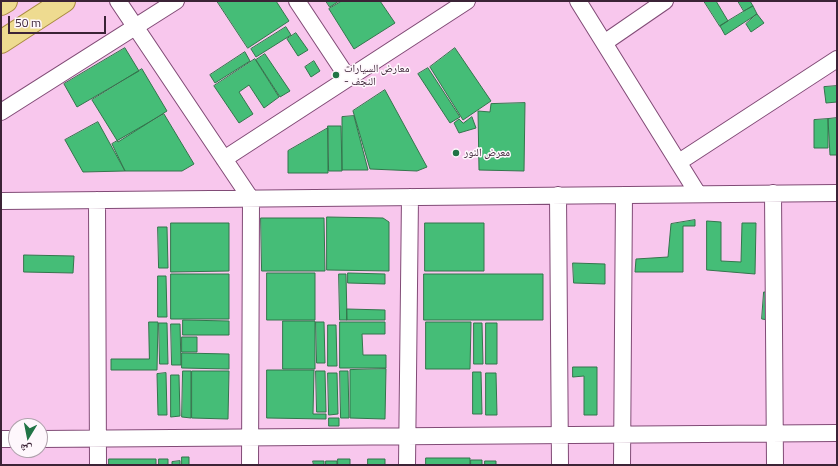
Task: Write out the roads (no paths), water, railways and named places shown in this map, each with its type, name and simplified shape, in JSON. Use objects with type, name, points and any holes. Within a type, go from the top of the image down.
[{"type":"main road","points":[[1,4],[6,1]]},
{"type":"main road","points":[[1,42],[64,1]]},
{"type":"street","points":[[118,1],[251,199],[250,465]]},
{"type":"street","points":[[1,112],[176,1]]},
{"type":"street","points":[[297,1],[348,78]]},
{"type":"street","points":[[224,159],[467,1]]},
{"type":"street","points":[[578,1],[698,194]]},
{"type":"street","points":[[604,43],[665,1]]},
{"type":"street","points":[[679,162],[837,59]]},
{"type":"street","points":[[2,201],[837,192]]},
{"type":"street","points":[[773,193],[775,465]]},
{"type":"street","points":[[622,465],[624,195]]},
{"type":"street","points":[[558,196],[560,465]]},
{"type":"street","points":[[407,465],[410,197]]},
{"type":"street","points":[[96,200],[98,465]]},
{"type":"street","points":[[48,439],[837,433]]},
{"type":"place","name":"معارض السيارات - النجف","points":[[336,75]]},
{"type":"place","name":"معرض النور","points":[[456,153]]}]
